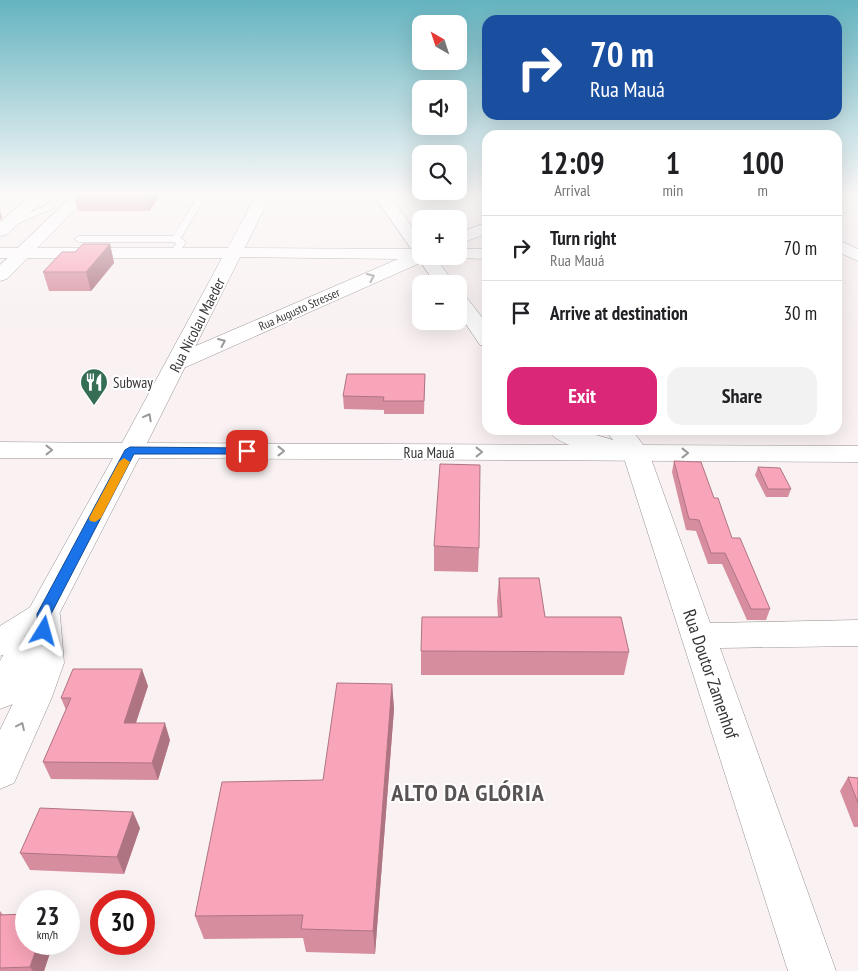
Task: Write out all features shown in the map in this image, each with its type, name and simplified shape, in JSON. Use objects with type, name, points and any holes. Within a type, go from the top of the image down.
[{"type":"main road","points":[[0,275],[37,238]]},
{"type":"main road","name":"Rua Nicolau Maeder","points":[[0,694],[178,362],[242,238]]},
{"type":"main road","points":[[0,253],[176,246],[234,254],[412,253]]},
{"type":"main road","points":[[467,254],[482,254]]},
{"type":"main road","name":"Rua Augusto Stresser","points":[[178,362],[412,257]]},
{"type":"main road","points":[[467,312],[482,332]]},
{"type":"main road","points":[[568,435],[591,444],[629,441]]},
{"type":"main road","name":"Rua Mauá","points":[[0,450],[130,450],[629,441],[858,454]]},
{"type":"main road","name":"Rua Doutor Zamenhof","points":[[629,441],[698,636],[812,971]]},
{"type":"main road","points":[[0,643],[44,614]]},
{"type":"main road","points":[[0,770],[34,697],[46,663],[44,614]]},
{"type":"main road","points":[[698,636],[858,633]]},
{"type":"lane","points":[[79,239],[176,246],[180,238]]},
{"type":"building","points":[[83,244],[110,244],[86,272],[43,272],[62,252],[75,252]]},
{"type":"building","points":[[347,374],[425,374],[424,401],[383,401],[384,397],[343,396]]},
{"type":"building","points":[[674,461],[701,462],[714,498],[718,498],[732,538],[740,538],[770,609],[751,609],[725,553],[711,553],[699,520],[689,519]]},
{"type":"building","points":[[440,464],[480,465],[479,548],[434,546]]},
{"type":"building","points":[[758,467],[780,468],[791,489],[768,489]]},
{"type":"building","points":[[499,578],[539,578],[545,617],[621,617],[629,652],[421,651],[422,617],[502,617]]},
{"type":"building","points":[[73,669],[142,669],[124,723],[165,723],[152,763],[43,762],[71,698],[61,698]]},
{"type":"building","points":[[337,683],[392,684],[373,931],[301,929],[303,915],[195,916],[222,782],[323,780]]},
{"type":"building","points":[[848,777],[858,778],[858,803]]},
{"type":"building","points":[[40,808],[133,812],[117,857],[20,853]]},
{"type":"building","points":[[15,914],[15,955],[34,955],[30,967],[0,968],[0,915]]},
{"type":"slow traffic","points":[[95,518],[124,462]]},
{"type":"place","name":"Subway","points":[[94,406]]},
{"type":"district","name":"ALTO DA GLÓRIA","points":[[468,792]]},
{"type":"route","points":[[44,631],[44,614],[130,450],[247,451]]}]
